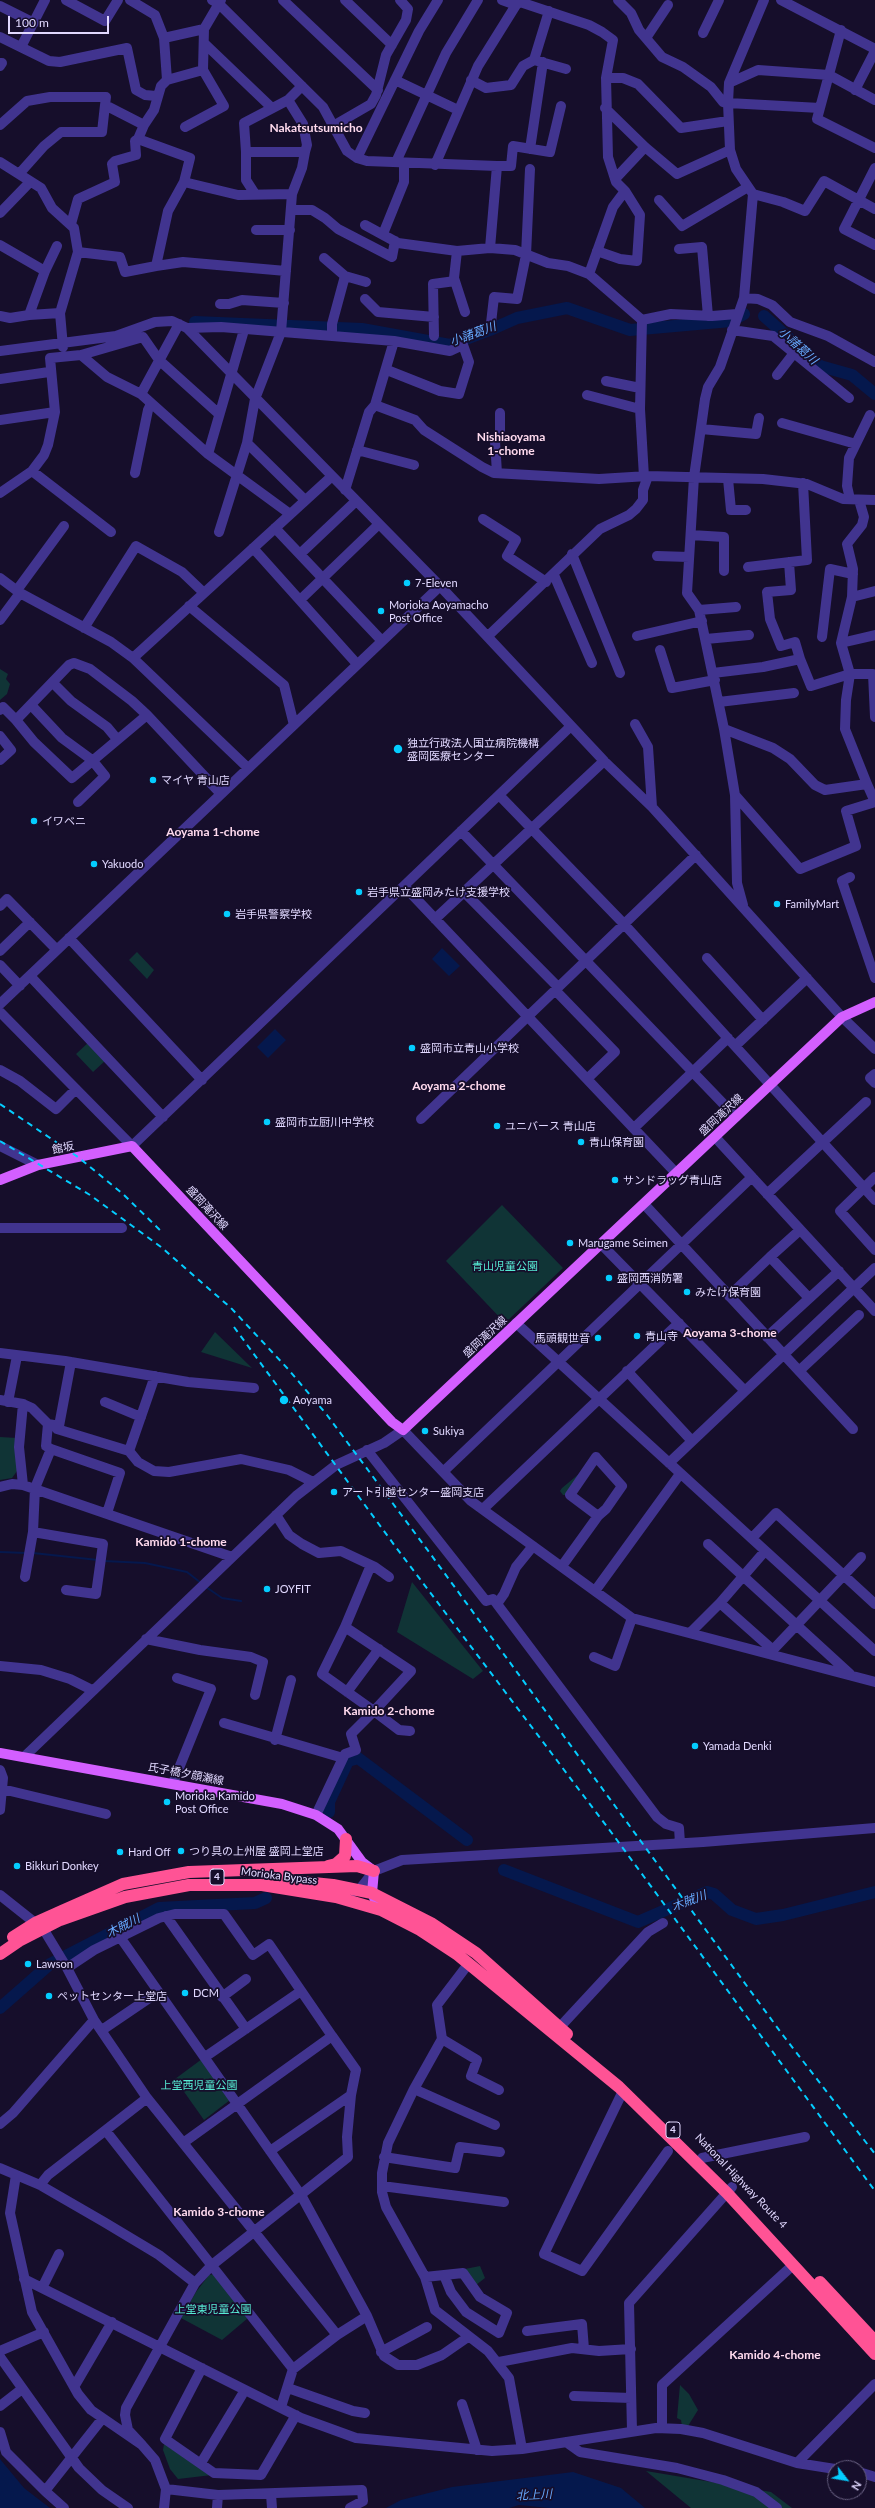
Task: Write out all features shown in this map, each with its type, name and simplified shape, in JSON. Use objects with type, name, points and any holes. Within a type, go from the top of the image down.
[{"type":"highway","points":[[315,1868],[340,1861],[347,1850],[346,1839]]},
{"type":"highway","points":[[64,1910],[122,1884],[189,1872],[357,1866],[374,1871]]},
{"type":"highway","name":"Morioka Bypass","points":[[0,1954],[64,1910],[129,1888],[198,1877],[258,1877],[310,1882],[359,1890],[372,1893],[454,1936]]},
{"type":"highway","name":"Morioka Bypass","points":[[0,1945],[39,1926],[107,1903],[189,1885],[262,1885],[336,1897],[381,1910],[420,1930],[458,1955]]},
{"type":"highway","name":"National Highway Route 4","points":[[454,1936],[476,1953],[642,2100],[702,2158],[793,2265],[875,2354]]},
{"type":"highway","name":"National Highway Route 4","points":[[458,1955],[623,2091],[730,2190],[875,2341]]},
{"type":"main road","name":"盛岡滝沢線","points":[[132,1146],[392,1422],[403,1430],[842,1017],[875,1002]]},
{"type":"main road","name":"館坂","points":[[0,1180],[38,1165],[132,1146]]},
{"type":"main road","name":"氏子橋夕顔瀬線","points":[[0,1753],[173,1783],[282,1804],[316,1815],[338,1829],[362,1862],[374,1871]]},
{"type":"main road","points":[[374,1871],[372,1893],[381,1910]]},
{"type":"street","points":[[21,47],[45,0]]},
{"type":"street","points":[[66,0],[106,21],[118,0]]},
{"type":"street","points":[[71,224],[78,199],[115,182],[112,164],[115,160],[136,155],[135,141],[138,139],[144,125],[154,110],[156,96],[167,80],[164,38],[155,16],[130,0]]},
{"type":"street","points":[[283,0],[378,90]]},
{"type":"street","points":[[345,0],[392,45]]},
{"type":"street","points":[[333,126],[371,104],[378,90],[386,55],[406,20],[408,9],[400,0]]},
{"type":"street","points":[[358,158],[419,31],[438,0]]},
{"type":"street","points":[[383,234],[404,182],[400,162],[427,94],[446,52],[478,0]]},
{"type":"street","points":[[502,0],[516,5]]},
{"type":"street","points":[[618,0],[631,13],[639,30],[662,57],[711,86],[723,102],[820,108]]},
{"type":"street","points":[[703,33],[719,0]]},
{"type":"street","points":[[764,0],[729,83],[728,121],[730,150],[736,169],[751,191],[805,211],[824,181],[875,209]]},
{"type":"street","points":[[781,0],[841,30],[875,50],[855,90]]},
{"type":"street","points":[[185,127],[224,106],[204,70],[204,29],[217,1],[324,107],[347,151],[367,162],[511,166],[512,146],[550,152],[561,106]]},
{"type":"street","points":[[435,165],[471,80],[516,5],[520,2],[589,25],[612,40],[606,78],[608,157],[615,179],[625,191],[640,215],[637,261],[620,259],[597,251]]},
{"type":"street","points":[[646,38],[668,5]]},
{"type":"street","points":[[0,6],[34,23]]},
{"type":"street","points":[[530,149],[538,61],[548,11]]},
{"type":"street","points":[[164,38],[204,29]]},
{"type":"street","points":[[841,30],[817,119],[875,148]]},
{"type":"street","points":[[0,37],[49,61],[60,62],[127,48],[136,90],[145,95],[156,96]]},
{"type":"street","points":[[204,43],[272,108]]},
{"type":"street","points":[[471,80],[486,88],[511,85],[523,66],[538,61],[566,69]]},
{"type":"street","points":[[0,63],[2,63],[0,66]]},
{"type":"street","points":[[167,80],[204,70]]},
{"type":"street","points":[[729,83],[758,70],[829,75],[875,100]]},
{"type":"street","points":[[606,78],[623,78],[638,84],[681,128],[728,121]]},
{"type":"street","points":[[395,80],[458,110]]},
{"type":"street","points":[[255,194],[246,180],[244,123],[288,100],[302,86]]},
{"type":"street","points":[[0,125],[27,101],[38,97],[106,97],[102,132],[61,132],[44,146],[19,174]]},
{"type":"street","points":[[219,532],[247,443],[255,399],[282,327],[292,194],[302,168],[307,145],[303,124],[288,100]]},
{"type":"street","points":[[105,105],[144,125]]},
{"type":"street","points":[[606,108],[645,147],[677,174],[730,150]]},
{"type":"street","points":[[138,139],[190,158],[184,182],[168,211],[156,266]]},
{"type":"street","points":[[615,179],[645,147]]},
{"type":"street","points":[[246,152],[305,152]]},
{"type":"street","points":[[0,162],[41,188],[52,208],[74,228],[78,252],[75,268],[64,293],[60,313],[63,355]]},
{"type":"street","points":[[490,248],[497,166]]},
{"type":"street","points":[[875,168],[844,228],[875,245]]},
{"type":"street","points":[[491,323],[494,296],[517,299],[526,255],[530,169]]},
{"type":"street","points":[[0,213],[30,182]]},
{"type":"street","points":[[184,182],[222,193],[238,195],[292,194]]},
{"type":"street","points":[[589,274],[613,207],[625,191]]},
{"type":"street","points":[[659,200],[682,226],[751,191]]},
{"type":"street","points":[[743,907],[737,883],[735,794],[724,729],[701,616],[687,593],[694,477],[701,429],[708,387],[720,366],[744,298],[751,191]]},
{"type":"street","points":[[291,210],[312,210],[326,218],[338,229],[392,257],[395,241]]},
{"type":"street","points":[[365,225],[395,241],[457,251],[490,248],[515,250],[526,255],[589,274],[642,326],[640,409],[646,476],[643,490],[643,500],[629,515],[600,529],[572,554],[554,575],[488,636]]},
{"type":"street","points":[[256,230],[290,230]]},
{"type":"street","points":[[0,245],[45,271]]},
{"type":"street","points":[[30,314],[45,271],[57,246]]},
{"type":"street","points":[[679,249],[702,247],[708,316]]},
{"type":"street","points":[[457,251],[455,281],[465,312]]},
{"type":"street","points":[[78,252],[120,257],[125,272],[183,262],[286,271]]},
{"type":"street","points":[[324,258],[344,276],[366,282]]},
{"type":"street","points":[[839,269],[875,288]]},
{"type":"street","points":[[332,331],[344,276]]},
{"type":"street","points":[[434,336],[433,284],[455,281]]},
{"type":"street","points":[[744,298],[758,299],[772,305],[790,322],[828,336],[875,362]]},
{"type":"street","points":[[365,299],[378,312],[434,317]]},
{"type":"street","points":[[220,304],[230,304],[242,300],[284,303]]},
{"type":"street","points":[[0,316],[10,318],[30,314],[60,313]]},
{"type":"street","points":[[642,326],[671,314],[708,316],[735,320],[773,336],[849,398]]},
{"type":"street","points":[[0,351],[62,341],[116,336],[155,322],[172,321],[183,326],[440,586],[604,761],[652,807],[842,1017],[875,1048]]},
{"type":"street","points":[[183,326],[244,330],[282,327],[332,331],[450,350],[463,345],[469,362],[459,394],[440,391],[386,370]]},
{"type":"street","points":[[141,394],[159,360],[183,326]]},
{"type":"street","points":[[208,454],[244,330]]},
{"type":"street","points":[[0,493],[32,471],[44,455],[55,412],[49,372],[50,358],[63,355],[81,355],[143,337],[159,360],[219,414]]},
{"type":"street","points":[[345,490],[369,412],[375,405],[394,341]]},
{"type":"street","points":[[777,376],[794,353]]},
{"type":"street","points":[[81,355],[107,377],[141,394],[208,454],[290,514]]},
{"type":"street","points":[[0,379],[49,372]]},
{"type":"street","points":[[606,380],[640,388]]},
{"type":"street","points":[[587,395],[640,409]]},
{"type":"street","points":[[135,473],[148,410],[152,404]]},
{"type":"street","points":[[375,405],[415,420],[424,430],[482,468],[497,473],[599,479],[646,476],[763,479],[803,483],[855,500],[875,500]]},
{"type":"street","points":[[0,420],[55,412]]},
{"type":"street","points":[[497,473],[495,441],[500,436],[500,413]]},
{"type":"street","points":[[735,794],[800,869],[856,846],[846,811],[875,802],[845,729],[846,700],[850,674],[841,643],[852,597],[852,574],[847,544],[862,525],[864,517],[847,486],[848,463],[870,415]]},
{"type":"street","points":[[701,429],[756,434],[759,418]]},
{"type":"street","points":[[782,423],[856,444]]},
{"type":"street","points":[[247,443],[305,500]]},
{"type":"street","points":[[357,450],[414,465]]},
{"type":"street","points":[[32,471],[111,532]]},
{"type":"street","points":[[133,658],[331,477]]},
{"type":"street","points":[[728,479],[731,510],[746,510]]},
{"type":"street","points":[[748,567],[807,560],[803,483]]},
{"type":"street","points":[[300,554],[356,502]]},
{"type":"street","points":[[483,519],[516,540],[507,556],[546,582]]},
{"type":"street","points":[[300,600],[379,524]]},
{"type":"street","points":[[0,620],[64,526]]},
{"type":"street","points":[[275,528],[382,641]]},
{"type":"street","points":[[691,535],[724,537],[724,571]]},
{"type":"street","points":[[84,628],[136,546],[182,572],[204,593]]},
{"type":"street","points":[[253,548],[358,664]]},
{"type":"street","points":[[572,554],[620,673]]},
{"type":"street","points":[[657,556],[689,557]]},
{"type":"street","points":[[789,562],[791,590],[767,592],[770,619],[781,646],[795,642],[811,686],[850,674],[874,674],[875,717]]},
{"type":"street","points":[[822,637],[830,569],[852,574]]},
{"type":"street","points":[[554,575],[592,663]]},
{"type":"street","points":[[0,578],[19,591],[111,642],[133,658],[248,768]]},
{"type":"street","points":[[0,1004],[440,586]]},
{"type":"street","points":[[852,597],[875,591]]},
{"type":"street","points":[[189,606],[284,685],[294,725]]},
{"type":"street","points":[[637,636],[701,616],[736,607]]},
{"type":"street","points":[[706,639],[749,635]]},
{"type":"street","points":[[841,643],[875,635]]},
{"type":"street","points":[[660,650],[672,688],[714,676],[800,659]]},
{"type":"street","points":[[16,720],[32,706],[69,665],[74,663],[90,669],[111,684],[147,715],[221,794]]},
{"type":"street","points":[[53,683],[71,702],[101,723],[117,739]]},
{"type":"street","points":[[719,702],[794,693]]},
{"type":"street","points":[[32,706],[62,738],[92,760],[106,776],[78,802]]},
{"type":"street","points":[[0,710],[3,707],[34,742],[72,778],[147,715]]},
{"type":"street","points":[[635,724],[648,747],[652,807]]},
{"type":"street","points":[[0,1012],[132,1146],[571,726]]},
{"type":"street","points":[[724,729],[773,748],[790,759],[815,785],[825,790],[867,784]]},
{"type":"street","points":[[0,736],[11,750],[0,760]]},
{"type":"street","points":[[435,919],[604,761]]},
{"type":"street","points":[[499,795],[624,924],[875,1200]]},
{"type":"street","points":[[462,831],[736,1117]]},
{"type":"street","points":[[421,1119],[696,855]]},
{"type":"street","points":[[850,877],[842,881],[875,978]]},
{"type":"street","points":[[404,886],[676,1172]]},
{"type":"street","points":[[464,892],[557,988],[615,1052],[587,1079]]},
{"type":"street","points":[[0,906],[7,899],[57,950]]},
{"type":"street","points":[[0,951],[30,922]]},
{"type":"street","points":[[69,938],[202,1080]]},
{"type":"street","points":[[707,958],[763,1020]]},
{"type":"street","points":[[0,965],[20,986]]},
{"type":"street","points":[[30,976],[163,1117]]},
{"type":"street","points":[[735,1046],[807,978]]},
{"type":"street","points":[[634,1128],[728,1038]]},
{"type":"street","points":[[0,1070],[20,1081],[56,1108],[76,1089]]},
{"type":"street","points":[[875,1074],[870,1078],[875,1083]]},
{"type":"street","points":[[767,1194],[866,1102]]},
{"type":"street","points":[[715,1137],[875,1311]]},
{"type":"street","points":[[0,1146],[38,1165]]},
{"type":"street","points":[[444,1471],[559,1363],[639,1283],[752,1177]]},
{"type":"street","points":[[875,1177],[840,1211],[875,1250]]},
{"type":"street","points":[[644,1204],[853,1429]]},
{"type":"street","points":[[0,1228],[122,1228]]},
{"type":"street","points":[[729,1296],[800,1230]]},
{"type":"street","points":[[601,1244],[745,1391]]},
{"type":"street","points":[[770,1257],[809,1298]]},
{"type":"street","points":[[669,1463],[875,1268]]},
{"type":"street","points":[[767,1337],[839,1271]]},
{"type":"street","points":[[799,1371],[859,1315]]},
{"type":"street","points":[[483,1509],[598,1398],[679,1323]]},
{"type":"street","points":[[516,1324],[875,1651]]},
{"type":"street","points":[[0,1353],[71,1362],[188,1382],[254,1388]]},
{"type":"street","points":[[17,1356],[4,1401],[23,1404],[32,1408],[48,1424],[59,1426]]},
{"type":"street","points":[[71,1362],[59,1426],[57,1429],[129,1451],[138,1462],[154,1471],[169,1472],[241,1459],[289,1470],[313,1482]]},
{"type":"street","points":[[628,1371],[692,1441]]},
{"type":"street","points":[[129,1451],[155,1376]]},
{"type":"street","points":[[105,1402],[141,1417]]},
{"type":"street","points":[[23,1404],[19,1447],[23,1485]]},
{"type":"street","points":[[48,1424],[46,1446],[120,1473],[107,1513]]},
{"type":"street","points":[[24,1757],[92,1690],[276,1515],[313,1482],[336,1465],[384,1443],[403,1430],[444,1471],[471,1501],[632,1618],[771,1652],[875,1682]]},
{"type":"street","points":[[25,1576],[33,1532],[35,1488],[51,1449]]},
{"type":"street","points":[[366,1450],[486,1601],[493,1599],[497,1604],[657,1817],[666,1824],[679,1828],[680,1843]]},
{"type":"street","points":[[562,1566],[622,1486],[596,1457],[570,1495],[598,1516]]},
{"type":"street","points":[[595,1591],[680,1474]]},
{"type":"street","points":[[0,1487],[12,1484],[35,1488],[232,1557]]},
{"type":"street","points":[[752,1538],[776,1513],[875,1604]]},
{"type":"street","points":[[276,1515],[289,1534],[302,1544],[319,1553],[341,1551],[371,1565],[389,1577]]},
{"type":"street","points":[[33,1532],[104,1544],[96,1594],[66,1590]]},
{"type":"street","points":[[708,1544],[851,1675]]},
{"type":"street","points":[[497,1604],[504,1594],[516,1567],[533,1546]]},
{"type":"street","points":[[690,1633],[720,1603],[766,1551]]},
{"type":"street","points":[[771,1652],[861,1557]]},
{"type":"street","points":[[371,1565],[345,1627],[322,1674],[374,1710],[399,1730],[410,1731]]},
{"type":"street","points":[[720,1603],[771,1652]]},
{"type":"street","points":[[594,1657],[615,1666],[632,1618]]},
{"type":"street","points":[[316,1815],[345,1754],[356,1750],[351,1734],[411,1671],[345,1627]]},
{"type":"street","points":[[146,1639],[200,1650],[251,1657],[263,1662],[255,1696]]},
{"type":"street","points":[[347,1692],[379,1649]]},
{"type":"street","points":[[0,1666],[41,1670],[70,1679],[92,1690]]},
{"type":"street","points":[[173,1783],[211,1689],[177,1678]]},
{"type":"street","points":[[275,1740],[290,1680]]},
{"type":"street","points":[[224,1723],[275,1740],[343,1758]]},
{"type":"street","points":[[0,1770],[2,1778],[0,1807]]},
{"type":"street","points":[[2,1789],[106,1814]]},
{"type":"street","points":[[336,1897],[359,1890],[374,1871],[402,1860],[680,1843],[875,1828]]},
{"type":"street","points":[[0,1895],[39,1926],[58,1953],[94,2020],[147,2098],[337,2335]]},
{"type":"street","points":[[65,1965],[166,1916],[224,1914],[254,1955],[269,1944],[356,2070],[350,2095],[347,2137],[348,2157],[212,2265],[195,2283],[126,2408],[124,2415],[128,2430],[155,2460],[166,2489],[164,2508]]},
{"type":"street","points":[[166,1916],[246,2029]]},
{"type":"street","points":[[559,2028],[648,1932],[663,1923]]},
{"type":"street","points":[[120,1937],[205,2057],[236,2105],[301,2195],[368,2316],[381,2352],[391,2363],[409,2367],[429,2362],[468,2337]]},
{"type":"street","points":[[469,1963],[437,2004],[442,2039],[393,2130],[384,2157],[382,2186],[386,2207],[425,2277],[435,2310],[488,2351],[499,2362],[512,2386],[522,2449]]},
{"type":"street","points":[[222,1996],[246,1979]]},
{"type":"street","points":[[205,2057],[301,1991]]},
{"type":"street","points":[[102,2030],[158,1992]]},
{"type":"street","points":[[0,2124],[13,2113],[94,2020]]},
{"type":"street","points":[[183,2143],[332,2036]]},
{"type":"street","points":[[442,2039],[477,2060],[471,2076],[499,2090]]},
{"type":"street","points":[[414,2089],[495,2125]]},
{"type":"street","points":[[623,2091],[544,2254],[582,2270],[668,2151]]},
{"type":"street","points":[[270,2151],[350,2095]]},
{"type":"street","points":[[40,2185],[48,2175],[106,2132],[147,2098]]},
{"type":"street","points":[[106,2132],[293,2369]]},
{"type":"street","points":[[702,2158],[805,2137]]},
{"type":"street","points":[[384,2157],[455,2168],[460,2147],[500,2152]]},
{"type":"street","points":[[0,2168],[40,2185],[159,2255],[195,2283]]},
{"type":"street","points":[[16,2175],[10,2213],[32,2312],[74,2387],[91,2410],[142,2445]]},
{"type":"street","points":[[382,2186],[504,2202]]},
{"type":"street","points":[[632,2431],[629,2303],[730,2190]]},
{"type":"street","points":[[42,2288],[59,2254]]},
{"type":"street","points":[[662,2428],[662,2386],[793,2265]]},
{"type":"street","points":[[425,2277],[444,2275],[463,2273],[480,2297],[507,2313],[499,2333],[466,2312],[451,2292],[444,2275]]},
{"type":"street","points":[[24,2279],[296,2415],[335,2432],[356,2438],[477,2450],[522,2449],[632,2431],[662,2428],[703,2433],[797,2464],[827,2468]]},
{"type":"street","points":[[281,2407],[293,2369],[337,2335],[368,2316]]},
{"type":"street","points":[[74,2387],[112,2322]]},
{"type":"street","points":[[527,2331],[582,2324],[584,2349]]},
{"type":"street","points":[[381,2352],[427,2327]]},
{"type":"street","points":[[0,2352],[44,2332]]},
{"type":"street","points":[[499,2362],[572,2348],[599,2351],[631,2349]]},
{"type":"street","points":[[0,2357],[79,2468],[102,2490],[128,2508]]},
{"type":"street","points":[[202,2368],[165,2439],[214,2473],[261,2474],[296,2415]]},
{"type":"street","points":[[797,2464],[875,2384]]},
{"type":"street","points":[[288,2388],[353,2411],[364,2412]]},
{"type":"street","points":[[0,2406],[22,2389]]},
{"type":"street","points":[[200,2463],[245,2390]]},
{"type":"street","points":[[574,2396],[631,2398]]},
{"type":"street","points":[[462,2404],[477,2450]]},
{"type":"street","points":[[45,2491],[102,2419]]},
{"type":"street","points":[[0,2432],[6,2452],[64,2508]]},
{"type":"street","points":[[566,2442],[580,2452],[677,2468],[723,2480],[756,2492],[776,2507]]},
{"type":"street","points":[[166,2489],[218,2495],[362,2490],[362,2501],[350,2508]]},
{"type":"street","points":[[271,2494],[272,2508]]},
{"type":"street","points":[[217,2508],[218,2495]]},
{"type":"green space","points":[[0,669],[8,674],[6,679],[10,684],[7,694],[0,700]]},
{"type":"green space","points":[[137,952],[154,970],[147,979],[129,960]]},
{"type":"green space","points":[[90,1041],[106,1060],[93,1072],[76,1054]]},
{"type":"green space","name":"青山児童公園","points":[[502,1205],[563,1268],[505,1323],[446,1261]]},
{"type":"green space","points":[[215,1332],[252,1368],[201,1352]]},
{"type":"green space","points":[[0,1437],[17,1438],[17,1471],[12,1478],[0,1480]]},
{"type":"green space","points":[[586,1468],[567,1495],[563,1495],[560,1491],[562,1488]]},
{"type":"green space","points":[[412,1582],[483,1671],[473,1679],[397,1632]]},
{"type":"green space","name":"上堂西児童公園","points":[[202,2059],[230,2100],[204,2120],[175,2079]]},
{"type":"green space","points":[[480,2266],[485,2278],[476,2285],[465,2269]]},
{"type":"green space","name":"上堂東児童公園","points":[[215,2274],[248,2318],[222,2340],[181,2318],[196,2292],[209,2275]]},
{"type":"green space","points":[[680,2385],[689,2394],[698,2410],[688,2426],[682,2426],[681,2420],[677,2418]]},
{"type":"green space","points":[[164,2444],[212,2475],[178,2479],[170,2469],[163,2450]]},
{"type":"green space","points":[[646,2471],[771,2492],[792,2508],[691,2508]]},
{"type":"water","points":[[442,948],[460,966],[449,976],[432,959]]},
{"type":"water","points":[[275,1029],[286,1040],[268,1058],[257,1047]]},
{"type":"water","points":[[0,2459],[24,2488],[50,2508],[0,2508]]},
{"type":"water","name":"北上川","points":[[573,2472],[621,2488],[645,2508],[549,2508],[519,2505],[509,2508],[386,2508],[401,2500],[452,2487]]},
{"type":"waterway","name":"小諸葛川","points":[[195,322],[362,329],[450,345],[517,318],[567,308],[630,330],[731,321],[744,314]]},
{"type":"waterway","name":"小諸葛川","points":[[764,316],[820,366],[852,375],[875,394]]},
{"type":"waterway","points":[[0,1552],[26,1553]]},
{"type":"waterway","points":[[33,1553],[98,1560]]},
{"type":"waterway","points":[[104,1561],[145,1563],[187,1572],[201,1583]]},
{"type":"waterway","points":[[206,1587],[222,1598],[241,1601]]},
{"type":"waterway","name":"木賊川","points":[[329,1812],[329,1802],[348,1761],[358,1758],[467,1840]]},
{"type":"waterway","name":"木賊川","points":[[504,1870],[638,1922],[707,1892],[714,1894],[732,1910],[756,1919],[783,1915],[875,1892]]},
{"type":"waterway","name":"木賊川","points":[[0,2008],[50,1964],[159,1908],[255,1903],[266,1898]]},
{"type":"railway","points":[[0,1104],[78,1157],[123,1194],[163,1233]]},
{"type":"railway","points":[[0,1141],[90,1195],[161,1247],[231,1308],[288,1369],[327,1415],[782,2034],[875,2154]]},
{"type":"railway","points":[[234,1327],[395,1546],[614,1836],[875,2191]]},
{"type":"place","name":"7-Eleven","points":[[407,583]]},
{"type":"place","name":"Morioka Aoyamacho Post Office","points":[[381,611]]},
{"type":"place","name":"独立行政法人国立病院機構 盛岡医療センター","points":[[398,749]]},
{"type":"place","name":"マイヤ 青山店","points":[[153,780]]},
{"type":"place","name":"イワベニ","points":[[34,821]]},
{"type":"place","name":"Yakuodo","points":[[94,864]]},
{"type":"place","name":"岩手県立盛岡みたけ支援学校","points":[[359,892]]},
{"type":"place","name":"FamilyMart","points":[[777,904]]},
{"type":"place","name":"岩手県警察学校","points":[[227,914]]},
{"type":"place","name":"盛岡市立青山小学校","points":[[412,1048]]},
{"type":"place","name":"盛岡市立厨川中学校","points":[[267,1122]]},
{"type":"place","name":"ユニバース 青山店","points":[[497,1126]]},
{"type":"place","name":"青山保育園","points":[[581,1142]]},
{"type":"place","name":"サンドラッグ青山店","points":[[615,1180]]},
{"type":"place","name":"Marugame Seimen","points":[[570,1243]]},
{"type":"place","name":"盛岡西消防署","points":[[609,1278]]},
{"type":"place","name":"みたけ保育園","points":[[687,1292]]},
{"type":"place","name":"青山寺","points":[[637,1336]]},
{"type":"place","name":"馬頭観世音","points":[[598,1338]]},
{"type":"place","name":"Aoyama","points":[[284,1400]]},
{"type":"place","name":"Sukiya","points":[[425,1431]]},
{"type":"place","name":"アート引越センター盛岡支店","points":[[334,1492]]},
{"type":"place","name":"JOYFIT","points":[[267,1589]]},
{"type":"place","name":"Yamada Denki","points":[[695,1746]]},
{"type":"place","name":"Morioka Kamido Post Office","points":[[167,1802]]},
{"type":"place","name":"つり具の上州屋 盛岡上堂店","points":[[181,1851]]},
{"type":"place","name":"Hard Off","points":[[120,1852]]},
{"type":"place","name":"Bikkuri Donkey","points":[[17,1866]]},
{"type":"place","name":"Lawson","points":[[28,1964]]},
{"type":"place","name":"DCM","points":[[185,1993]]},
{"type":"place","name":"ペットセンター上堂店","points":[[49,1996]]},
{"type":"district","name":"Nakatsutsumicho","points":[[316,128]]},
{"type":"district","name":"Nishiaoyama 1-chome","points":[[511,444]]},
{"type":"district","name":"Aoyama 1-chome","points":[[213,832]]},
{"type":"district","name":"Aoyama 2-chome","points":[[459,1086]]},
{"type":"district","name":"Aoyama 3-chome","points":[[730,1333]]},
{"type":"district","name":"Kamido 1-chome","points":[[181,1542]]},
{"type":"district","name":"Kamido 2-chome","points":[[389,1711]]},
{"type":"district","name":"Kamido 3-chome","points":[[219,2212]]},
{"type":"district","name":"Kamido 4-chome","points":[[775,2355]]}]
